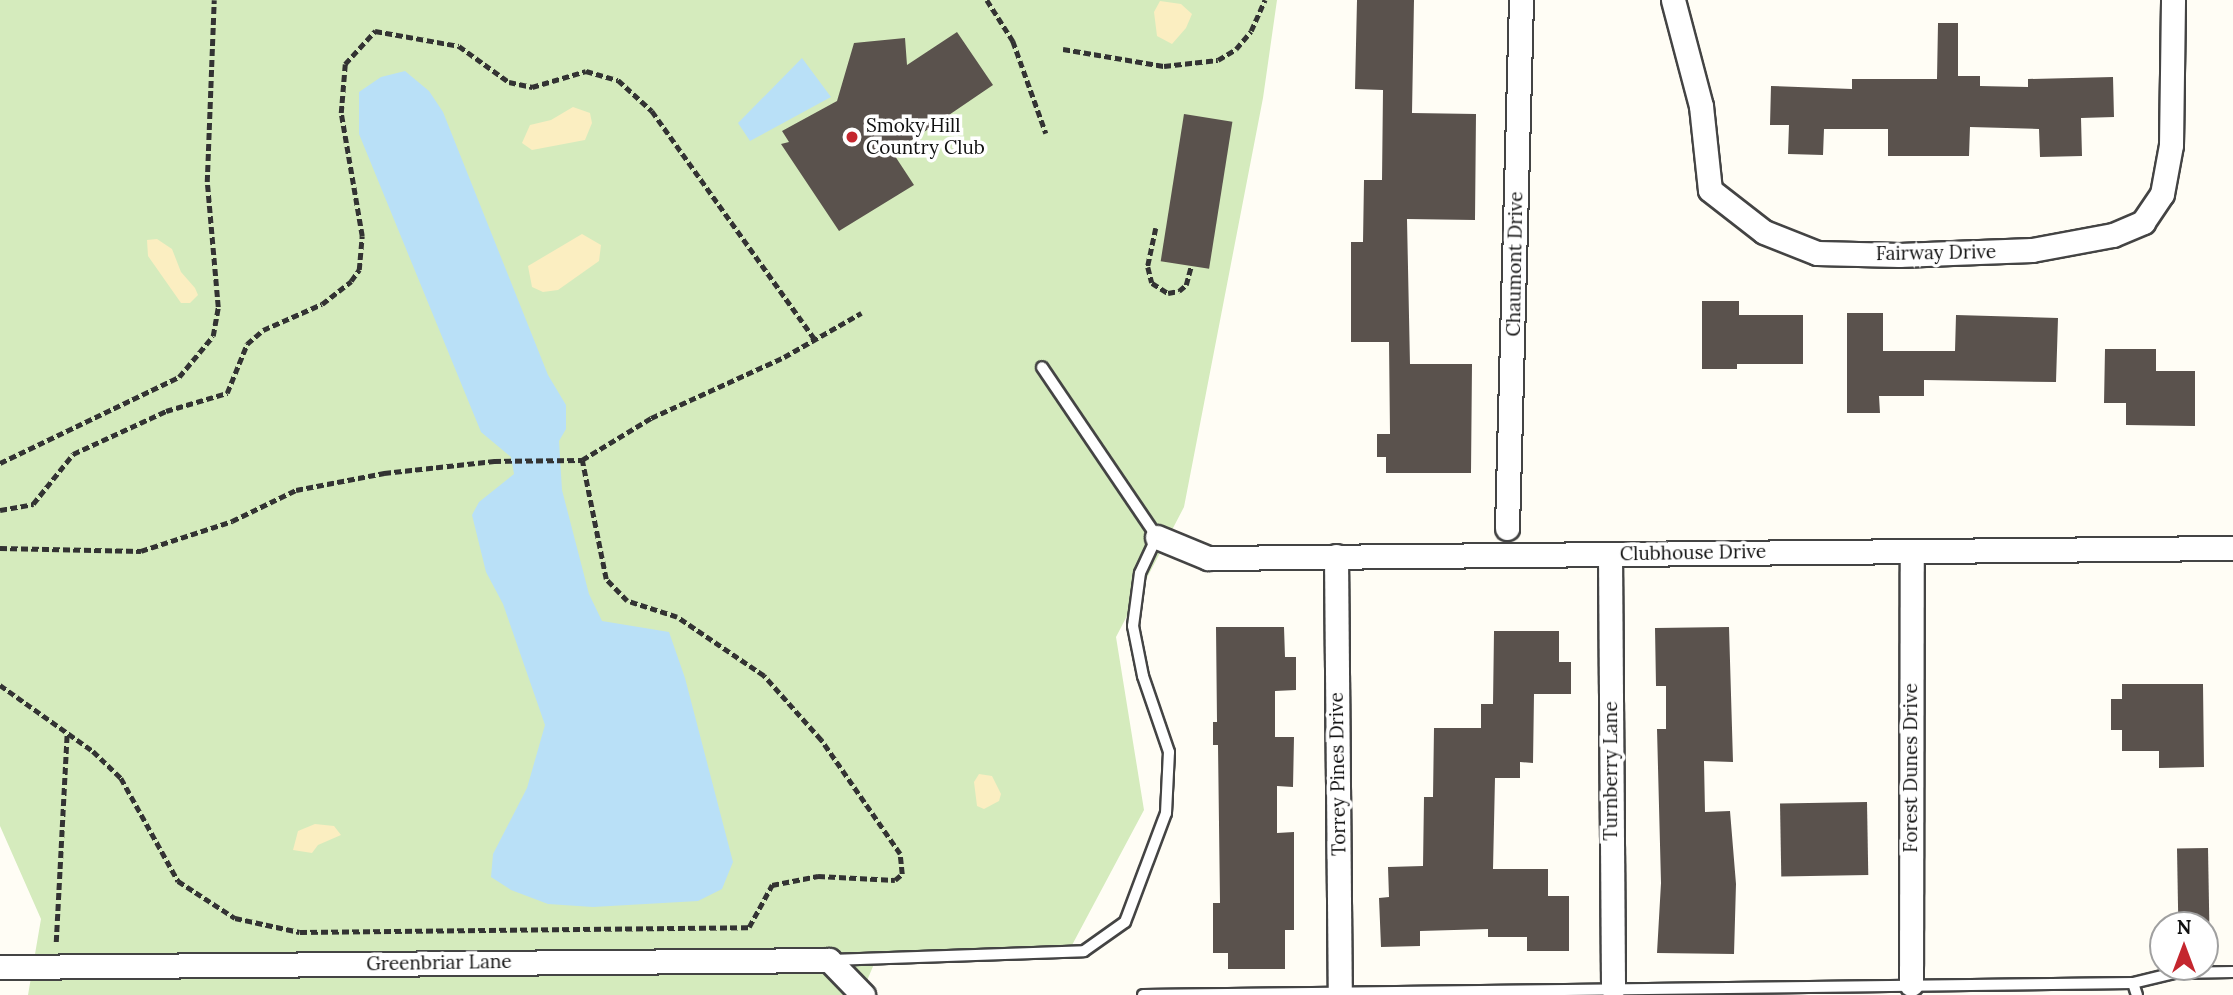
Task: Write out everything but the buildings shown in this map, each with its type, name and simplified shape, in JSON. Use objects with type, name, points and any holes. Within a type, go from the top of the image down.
[{"type":"street","name":"Chaumont Drive","points":[[1507,528],[1521,0]]},
{"type":"street","name":"Fairway Drive","points":[[1672,0],[1701,106],[1710,190],[1764,232],[1818,254],[1899,255],[2032,250],[2113,235],[2143,222],[2162,194],[2171,145],[2173,0]]},
{"type":"street","name":"Clubhouse Drive","points":[[1157,537],[1208,558],[2233,548]]},
{"type":"street","name":"Forest Dunes Drive","points":[[1911,984],[1912,551]]},
{"type":"street","name":"Turnberry Lane","points":[[1610,554],[1613,988]]},
{"type":"street","name":"Torrey Pines Drive","points":[[1336,556],[1340,992]]},
{"type":"street","name":"Greenbriar Lane","points":[[0,967],[830,960]]},
{"type":"street","points":[[830,960],[863,995]]},
{"type":"lane","points":[[830,960],[1084,951],[1125,922],[1166,813],[1170,752],[1143,676],[1133,626],[1140,573],[1157,537],[1042,367]]},
{"type":"lane","points":[[1143,995],[2133,983],[2174,973],[2233,972]]},
{"type":"lane","points":[[2133,983],[2137,995]]},
{"type":"path","points":[[0,463],[179,377],[213,336],[218,307],[207,183],[214,0]]},
{"type":"path","points":[[987,0],[1013,41],[1046,133]]},
{"type":"path","points":[[1063,49],[1164,66],[1218,60],[1236,49],[1251,32],[1265,0]]},
{"type":"path","points":[[0,510],[33,504],[53,473],[73,454],[166,411],[227,393],[247,344],[263,330],[322,304],[351,281],[359,270],[362,236],[341,113],[345,64],[375,31],[458,46],[509,82],[532,87],[586,71],[618,80],[652,111],[814,338]]},
{"type":"path","points":[[1156,228],[1148,267],[1152,283],[1168,293],[1179,291],[1186,285],[1191,266]]},
{"type":"path","points":[[0,548],[141,551],[232,521],[296,490],[384,473],[494,461],[582,460],[651,418],[784,357],[861,313]]},
{"type":"path","points":[[0,685],[16,693],[67,735],[93,751],[121,778],[178,881],[235,918],[300,932],[749,927],[772,885],[818,876],[895,880],[902,874],[900,854],[821,740],[764,676],[677,617],[627,601],[606,579],[582,460]]},
{"type":"path","points":[[55,967],[67,735]]},
{"type":"green space","name":"Smoky Hill Country Club","points":[[0,0],[1277,0],[1263,98],[1184,507],[1116,637],[1144,810],[1071,947],[879,952],[861,995],[28,995],[41,919],[0,826]]},
{"type":"sand","points":[[1160,1],[1181,4],[1192,14],[1186,28],[1172,44],[1157,36],[1154,12]]},
{"type":"sand","points":[[573,107],[590,113],[592,123],[585,140],[532,150],[522,143],[530,125],[551,120]]},
{"type":"sand","points":[[582,234],[601,245],[599,261],[558,290],[543,292],[532,287],[528,266]]},
{"type":"sand","points":[[157,239],[172,249],[181,272],[195,288],[198,295],[190,303],[181,303],[148,256],[147,240]]},
{"type":"sand","points":[[979,774],[992,776],[1001,794],[999,801],[984,809],[977,806],[974,782]]},
{"type":"sand","points":[[315,824],[334,826],[341,835],[318,845],[312,853],[293,850],[298,831]]},
{"type":"water","points":[[802,58],[831,97],[750,141],[738,123]]},
{"type":"water","points":[[405,71],[429,91],[443,112],[548,375],[566,405],[566,429],[559,441],[562,490],[589,594],[602,621],[669,632],[685,678],[733,862],[722,889],[698,901],[593,907],[548,904],[511,890],[491,877],[493,854],[527,788],[545,725],[503,604],[486,572],[472,515],[479,502],[514,474],[511,457],[481,432],[359,134],[359,92],[381,77]]},
{"type":"place","name":"Smoky Hill Country Club","points":[[852,137]]}]
